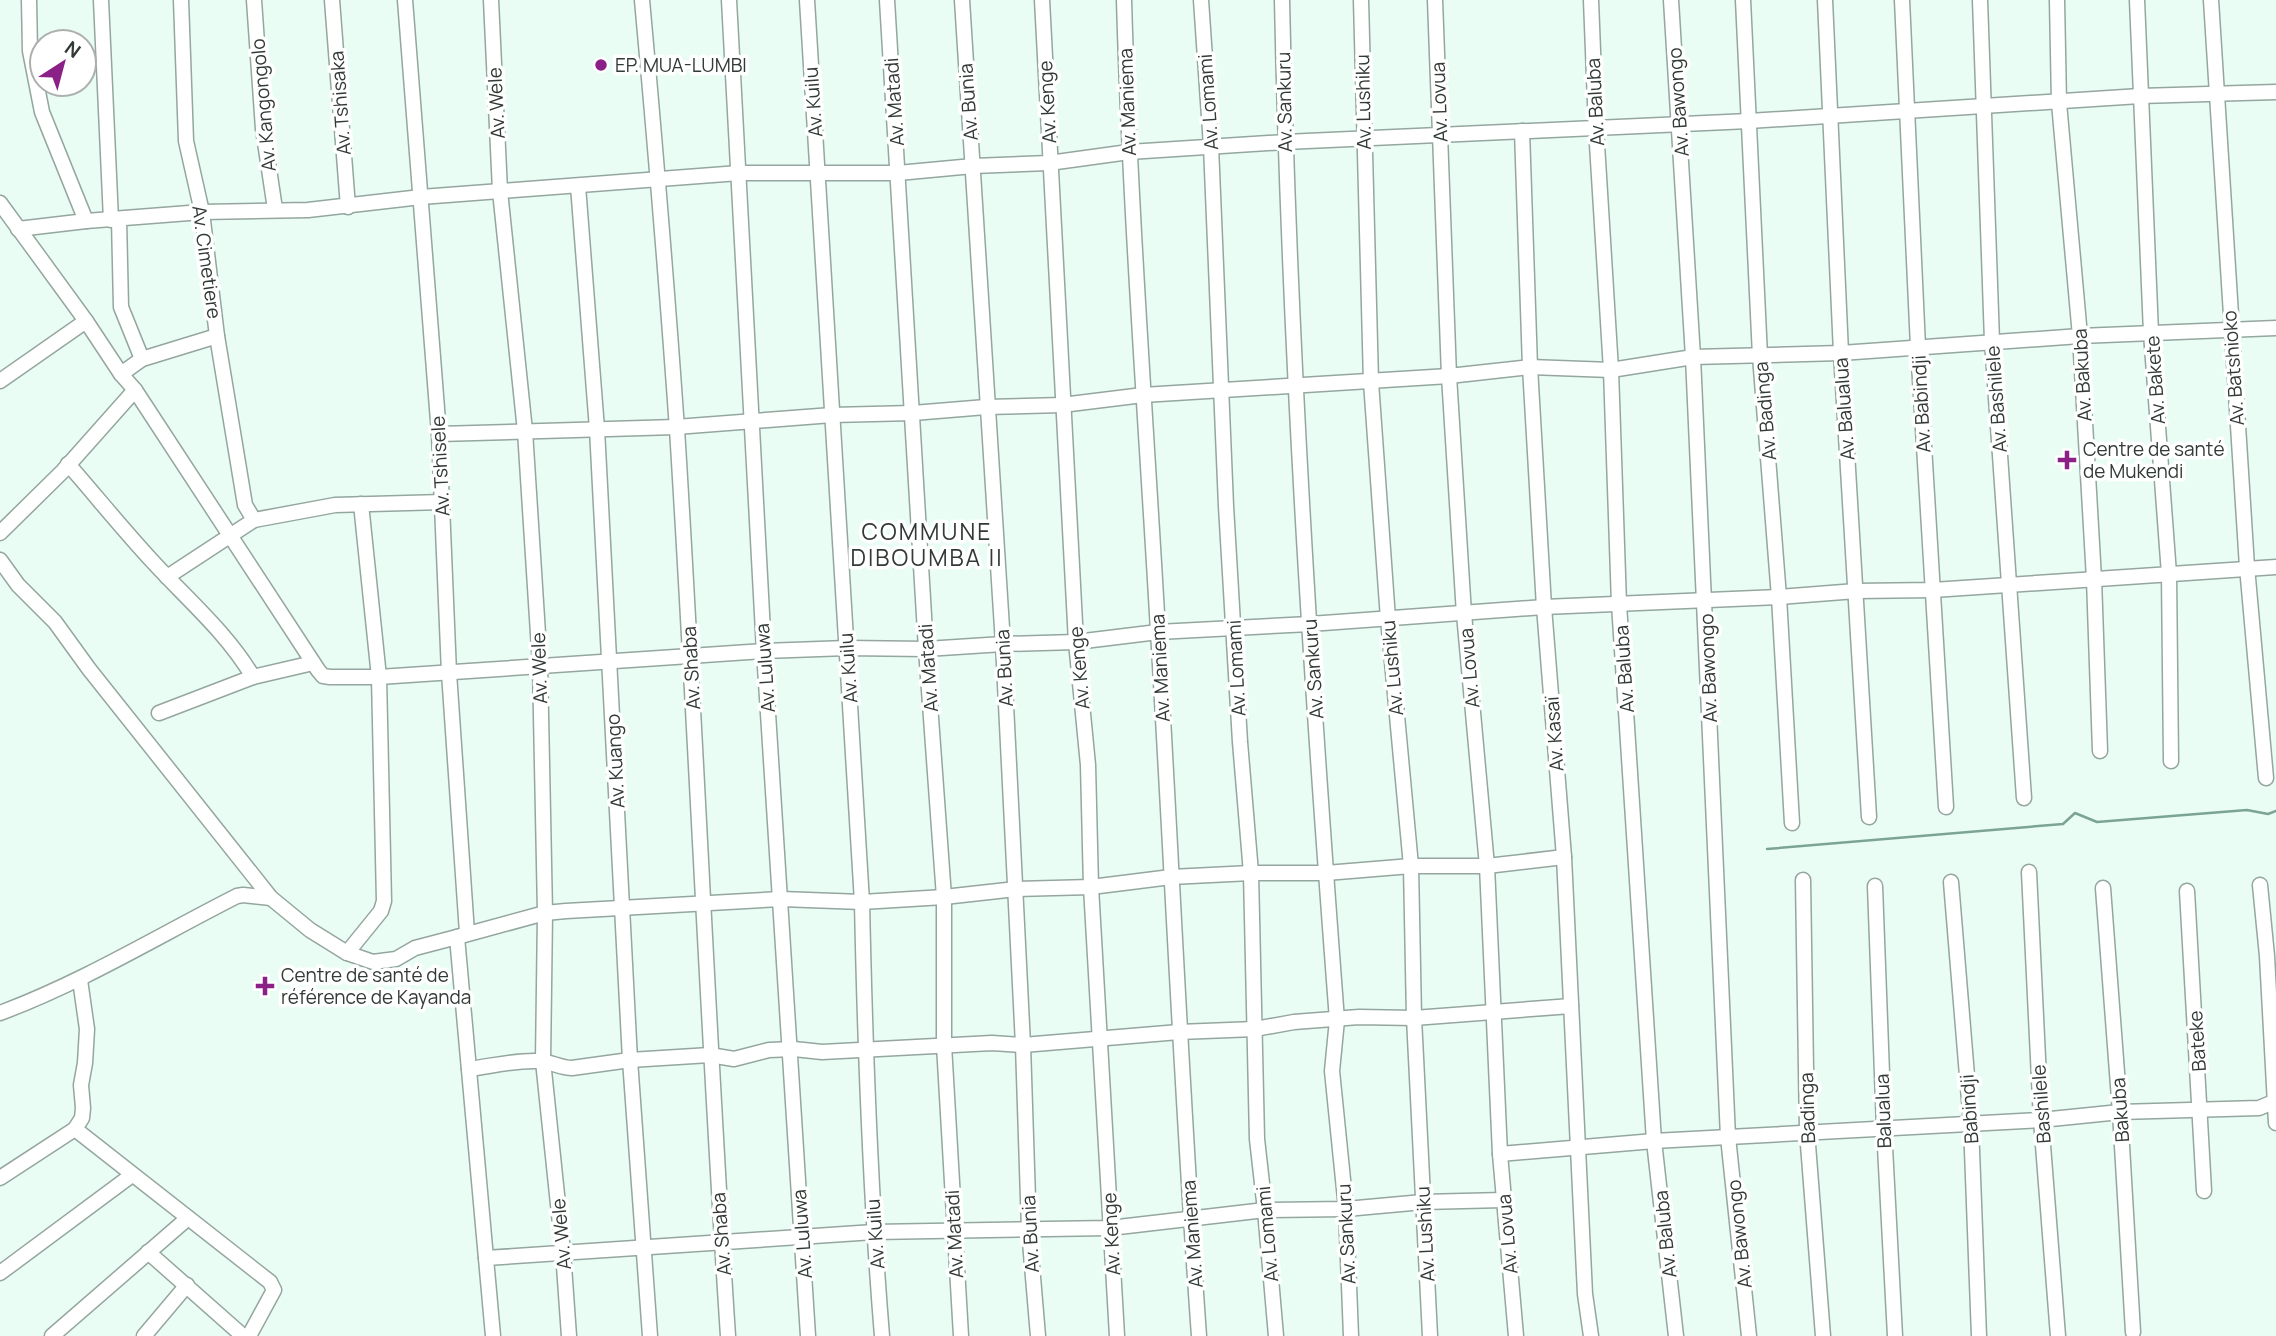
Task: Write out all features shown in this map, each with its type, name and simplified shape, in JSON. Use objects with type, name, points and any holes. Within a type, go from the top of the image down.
[{"type":"street","points":[[29,0],[30,51],[42,112],[86,221]]},
{"type":"street","points":[[101,0],[121,307],[142,359]]},
{"type":"street","name":"Av. Cimetiere","points":[[181,0],[186,141],[202,212],[217,336],[245,505],[254,520]]},
{"type":"street","name":"Av. Kangongolo","points":[[254,0],[263,129],[275,209]]},
{"type":"street","name":"Av. Tshisaka","points":[[332,0],[348,206]]},
{"type":"street","name":"Av. Tshisele","points":[[405,0],[439,434],[469,1069],[493,1336]]},
{"type":"street","name":"Av. Wele","points":[[491,0],[500,191],[525,431],[540,665],[545,912],[543,1061],[569,1336]]},
{"type":"street","name":"Av. Shaba","points":[[642,0],[676,427],[704,903],[709,1055],[728,1336]]},
{"type":"street","name":"Av. Luluwa","points":[[729,0],[764,650],[808,1336]]},
{"type":"street","name":"Av. Kuilu","points":[[807,0],[862,902],[874,1232],[882,1336]]},
{"type":"street","name":"Av. Matadi","points":[[887,0],[926,649],[944,897],[944,1045],[961,1336]]},
{"type":"street","name":"Av. Bunia","points":[[962,0],[1003,644],[1023,1045],[1029,1230],[1038,1336]]},
{"type":"street","name":"Av. Kenge","points":[[1042,0],[1076,642],[1088,765],[1091,887],[1117,1336]]},
{"type":"street","name":"Av. Maniema","points":[[1124,0],[1129,152],[1199,1336]]},
{"type":"street","name":"Av. Lomami","points":[[1201,0],[1211,146],[1220,389],[1240,742],[1251,873],[1257,1139],[1276,1336]]},
{"type":"street","name":"Av. Sankuru","points":[[1282,0],[1285,142],[1296,386],[1337,1020],[1332,1071],[1346,1209],[1351,1336]]},
{"type":"street","name":"Av. Lushiku","points":[[1361,0],[1371,382],[1388,619],[1411,866],[1414,1018],[1430,1336]]},
{"type":"street","name":"Av. Lovua","points":[[1435,0],[1449,376],[1464,614],[1487,866],[1503,1200],[1517,1336]]},
{"type":"street","name":"Av. Baluba","points":[[1591,0],[1611,370],[1619,604],[1654,1141],[1676,1336]]},
{"type":"street","name":"Av. Bawongo","points":[[1671,0],[1693,357],[1728,1137],[1749,1336]]},
{"type":"street","name":"Av. Badinga","points":[[1743,0],[1760,356],[1779,597],[1792,822]]},
{"type":"street","name":"Av. Balualua","points":[[1825,0],[1841,353],[1869,817]]},
{"type":"street","name":"Av. Babindji","points":[[1902,0],[1918,347],[1946,807]]},
{"type":"street","name":"Av. Bashilele","points":[[1980,0],[1992,341],[2024,797]]},
{"type":"street","name":"Av. Bakuba","points":[[2057,0],[2059,103],[2080,336],[2094,579],[2100,751]]},
{"type":"street","name":"Av. Bakete","points":[[2137,0],[2151,333],[2169,574],[2171,761]]},
{"type":"street","name":"Av. Batshioko","points":[[2211,0],[2230,329],[2266,778]]},
{"type":"street","points":[[18,229],[202,212],[308,210],[421,197],[738,173],[898,173],[1049,163],[1129,152],[1211,146],[1749,121],[2140,96],[2276,92]]},
{"type":"street","name":"Av. Kasaï","points":[[1522,131],[1530,367],[1544,607],[1564,858],[1585,1294],[1591,1336]]},
{"type":"street","name":"Av. Kuango","points":[[578,186],[597,429],[631,1060],[650,1336]]},
{"type":"street","points":[[0,203],[135,390],[323,676],[379,677],[449,673],[764,650],[926,649],[1076,642],[1158,632],[1544,607],[2009,586],[2276,566]]},
{"type":"street","points":[[2,376],[86,321]]},
{"type":"street","points":[[439,434],[676,427],[832,415],[1062,405],[1143,395],[1371,382],[1530,367],[1611,370],[1693,357],[1841,353],[1992,341],[2276,328]]},
{"type":"street","points":[[121,374],[142,359],[217,336]]},
{"type":"street","points":[[0,533],[135,390]]},
{"type":"street","points":[[68,464],[167,577],[213,624],[243,660],[253,677]]},
{"type":"street","points":[[167,577],[254,520],[335,505],[443,502]]},
{"type":"street","points":[[347,953],[382,911],[384,901],[379,677],[361,504]]},
{"type":"street","points":[[0,560],[18,585],[55,622],[89,670],[271,898],[310,930],[360,959],[384,962],[415,948],[545,912],[781,899],[862,902],[1016,889],[1091,887],[1171,877],[1326,873],[1411,866],[1487,866],[1564,858]]},
{"type":"street","points":[[159,713],[253,677],[313,663]]},
{"type":"street","name":"Bashilele","points":[[2029,873],[2041,1120],[2058,1336]]},
{"type":"street","name":"Badinga","points":[[1803,880],[1807,1132],[1823,1336]]},
{"type":"street","name":"Babindji","points":[[1951,882],[1970,1124],[1979,1336]]},
{"type":"street","points":[[2260,885],[2267,956],[2276,1123]]},
{"type":"street","name":"Balualua","points":[[1875,886],[1895,1336]]},
{"type":"street","name":"Bakuba","points":[[2103,888],[2133,1332]]},
{"type":"street","name":"Bateke","points":[[2187,891],[2204,1191]]},
{"type":"street","points":[[0,1013],[80,980],[237,896],[271,898]]},
{"type":"street","points":[[0,1178],[75,1129],[82,1118],[81,1085],[87,1029],[80,980]]},
{"type":"street","points":[[469,1069],[543,1061],[563,1068],[572,1068],[631,1060],[709,1055],[734,1059],[758,1052],[788,1049],[822,1052],[992,1043],[1023,1045],[1179,1032],[1255,1029],[1294,1022],[1359,1017],[1414,1018],[1571,1006]]},
{"type":"street","points":[[1500,1154],[1654,1141],[2041,1120],[2120,1112],[2259,1108],[2276,1102]]},
{"type":"street","points":[[75,1129],[274,1286],[249,1336]]},
{"type":"street","points":[[0,1273],[132,1175]]},
{"type":"street","points":[[486,1258],[722,1240],[874,1232],[1110,1228],[1265,1210],[1346,1209],[1423,1202],[1503,1200]]},
{"type":"street","points":[[52,1336],[188,1218]]},
{"type":"street","points":[[148,1252],[243,1336]]},
{"type":"street","points":[[144,1336],[187,1285]]},
{"type":"waterway","points":[[1767,849],[2063,824],[2075,813],[2097,822],[2247,810],[2268,814],[2276,811]]},
{"type":"place","name":"EP. MUA-LUMBI","points":[[601,65]]},
{"type":"place","name":"Centre de santé de Mukendi","points":[[2067,460]]},
{"type":"place","name":"Centre de santé de référence de Kayanda","points":[[265,986]]},
{"type":"district","name":"COMMUNE DIBOUMBA II","points":[[927,545]]}]
